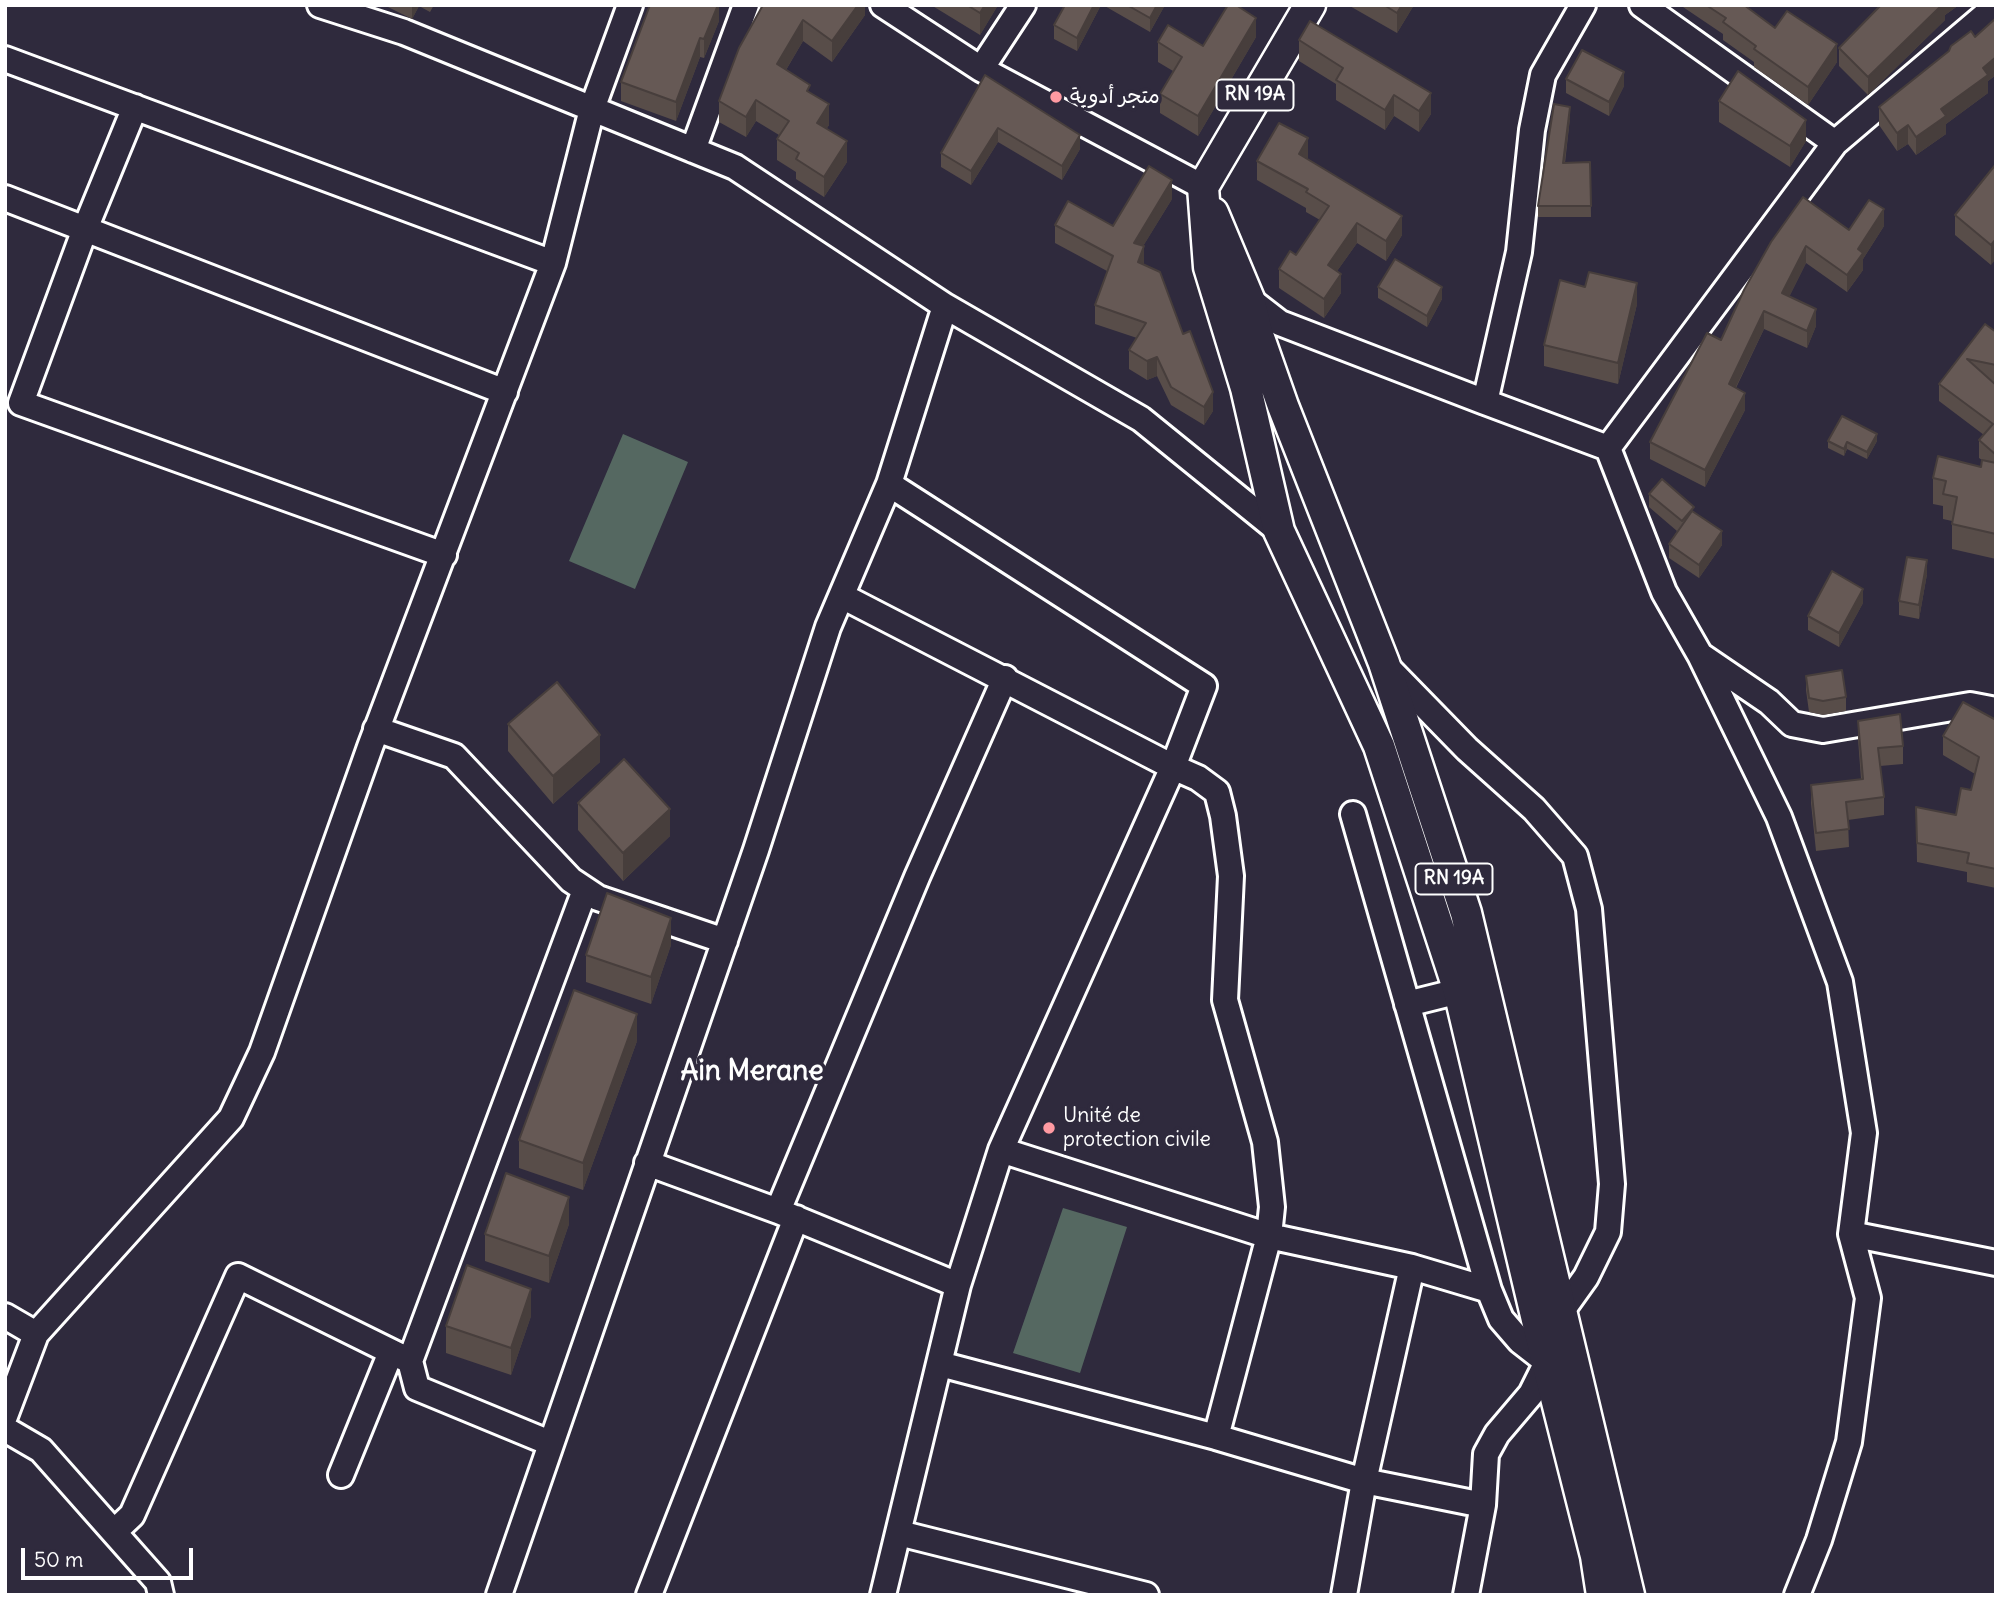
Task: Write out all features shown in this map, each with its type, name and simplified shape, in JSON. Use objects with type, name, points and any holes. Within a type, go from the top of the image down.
[{"type":"main road","name":"RN 19A","points":[[1310,5],[1202,187],[1209,267],[1246,388],[1279,531],[1379,746],[1459,991],[1596,1556],[1602,1595]]},
{"type":"main road","name":"RN 19A","points":[[1202,187],[1250,299],[1257,332],[1283,406],[1384,663],[1465,913],[1629,1595]]},
{"type":"street","points":[[320,5],[404,32],[735,167],[945,306],[1141,419],[1279,531]]},
{"type":"street","points":[[5,1416],[36,1334],[231,1118],[262,1052],[376,729],[553,263],[592,109],[630,5]]},
{"type":"street","points":[[693,150],[746,5]]},
{"type":"street","points":[[883,5],[981,69],[1202,187]]},
{"type":"street","points":[[981,69],[1023,5]]},
{"type":"street","points":[[1485,402],[1519,253],[1532,130],[1543,75],[1583,5]]},
{"type":"street","points":[[1642,5],[1835,143]]},
{"type":"street","points":[[1608,449],[1835,143],[1996,6]]},
{"type":"street","points":[[5,59],[553,263]]},
{"type":"street","points":[[135,107],[85,229],[21,403],[444,555]]},
{"type":"street","points":[[5,198],[505,392]]},
{"type":"street","points":[[1250,299],[1280,323],[1608,449],[1664,592],[1700,655],[1779,817],[1840,982],[1864,1133],[1851,1234],[1868,1298],[1849,1442],[1819,1540],[1797,1595]]},
{"type":"street","points":[[499,1595],[842,596],[889,484],[945,306]]},
{"type":"street","points":[[883,1595],[958,1285],[1001,1150],[1173,767],[1204,686],[889,484]]},
{"type":"street","points":[[842,596],[1198,778],[1217,792],[1231,876],[1225,1000],[1265,1142],[1272,1207],[1269,1236],[1216,1437]]},
{"type":"street","points":[[1700,655],[1769,702],[1792,724],[1823,730],[1970,705],[1996,710]]},
{"type":"street","points":[[1384,663],[1467,749],[1542,819],[1575,856],[1586,895],[1612,1184],[1608,1232],[1586,1277],[1561,1312]]},
{"type":"street","points":[[649,1595],[787,1214],[916,877],[1005,678]]},
{"type":"street","points":[[376,729],[454,756],[571,880],[598,898],[725,941]]},
{"type":"street","points":[[1353,814],[1489,1290],[1501,1319],[1520,1341],[1547,1362],[1531,1394],[1497,1434],[1486,1454],[1483,1505],[1466,1595]]},
{"type":"street","points":[[341,1475],[401,1357],[585,890]]},
{"type":"street","points":[[1407,1004],[1459,991]]},
{"type":"street","points":[[1001,1150],[1269,1236],[1412,1268],[1489,1290]]},
{"type":"street","points":[[647,1163],[787,1214],[958,1285]]},
{"type":"street","points":[[1851,1234],[1996,1263]]},
{"type":"street","points":[[1344,1595],[1364,1481],[1412,1268]]},
{"type":"street","points":[[114,1532],[132,1515],[238,1276],[401,1357],[417,1388],[550,1443]]},
{"type":"street","points":[[5,1316],[36,1334]]},
{"type":"street","points":[[940,1364],[1216,1437],[1364,1481],[1483,1505]]},
{"type":"street","points":[[5,1429],[41,1450],[158,1583],[161,1595]]},
{"type":"street","points":[[899,1533],[1146,1595]]},
{"type":"green space","points":[[623,434],[688,462],[635,589],[569,561]]},
{"type":"green space","points":[[1063,1208],[1127,1227],[1080,1373],[1013,1353]]},
{"type":"building","points":[[650,5],[718,5],[704,39],[700,38],[676,102],[621,82]]},
{"type":"building","points":[[763,5],[858,5],[832,41],[803,20],[777,64],[810,85],[807,91],[829,104],[817,123],[847,141],[824,177],[796,159],[799,153],[777,139],[789,121],[756,100],[746,117],[719,101],[739,48]]},
{"type":"building","points":[[967,5],[985,5],[980,13]]},
{"type":"building","points":[[1065,5],[1094,5],[1077,38],[1054,25]]},
{"type":"building","points":[[1127,5],[1157,5],[1150,18]]},
{"type":"building","points":[[1228,5],[1236,5],[1256,18],[1198,116],[1160,94],[1182,57],[1158,42],[1168,25],[1203,46]]},
{"type":"building","points":[[1384,5],[1402,5],[1397,13]]},
{"type":"building","points":[[1706,5],[1744,5],[1775,28],[1787,11],[1837,44],[1808,87],[1754,49],[1756,46],[1723,22],[1726,18]]},
{"type":"building","points":[[1881,5],[1942,5],[1868,77],[1839,48]]},
{"type":"building","points":[[1996,18],[1996,57],[1983,68],[1988,75],[1941,109],[1946,116],[1916,137],[1908,125],[1897,133],[1879,107],[1949,51],[1951,46],[1971,31],[1975,37]]},
{"type":"building","points":[[1310,21],[1431,93],[1419,111],[1394,95],[1385,110],[1336,80],[1343,68],[1299,40]]},
{"type":"building","points":[[1582,50],[1624,72],[1609,102],[1566,79]]},
{"type":"building","points":[[1738,71],[1806,120],[1790,146],[1719,101]]},
{"type":"building","points":[[985,75],[1080,135],[1062,166],[998,128],[971,171],[941,153]]},
{"type":"building","points":[[1554,104],[1570,107],[1563,163],[1590,162],[1591,206],[1538,206]]},
{"type":"building","points":[[1279,123],[1308,138],[1299,154],[1402,216],[1386,241],[1357,223],[1328,265],[1341,274],[1324,299],[1279,269],[1290,251],[1296,255],[1329,206],[1306,192],[1308,189],[1257,161]]},
{"type":"building","points":[[1996,164],[1996,239],[1991,245],[1955,215]]},
{"type":"building","points":[[1149,166],[1172,180],[1134,243],[1144,246],[1138,262],[1160,272],[1183,334],[1190,331],[1213,392],[1204,407],[1171,387],[1157,357],[1147,361],[1129,350],[1146,323],[1095,305],[1113,256],[1055,225],[1068,201],[1113,226]]},
{"type":"building","points":[[1803,197],[1849,230],[1869,200],[1884,209],[1858,249],[1863,253],[1847,275],[1806,246],[1782,293],[1816,309],[1807,331],[1764,311],[1729,384],[1745,393],[1705,470],[1650,442],[1707,333],[1721,340],[1744,290],[1771,242]]},
{"type":"building","points":[[1395,259],[1442,287],[1427,316],[1378,287]]},
{"type":"building","points":[[1589,272],[1637,283],[1618,363],[1544,345],[1560,280],[1585,287]]},
{"type":"building","points":[[1985,324],[1996,332],[1996,365],[1967,359],[1996,385],[1995,454],[1979,440],[1993,424],[1939,384]]},
{"type":"building","points":[[1842,416],[1877,434],[1867,452],[1847,442],[1844,449],[1828,441]]},
{"type":"building","points":[[1938,456],[1981,467],[1982,460],[1996,463],[1996,534],[1952,524],[1957,497],[1943,494],[1946,481],[1933,478]]},
{"type":"building","points":[[1662,479],[1694,507],[1682,521],[1649,494]]},
{"type":"building","points":[[1692,511],[1722,531],[1699,565],[1669,544]]},
{"type":"building","points":[[1907,557],[1927,560],[1919,605],[1899,601]]},
{"type":"building","points":[[1832,571],[1863,589],[1839,633],[1808,616]]},
{"type":"building","points":[[1842,670],[1846,697],[1823,701],[1809,698],[1806,676]]},
{"type":"building","points":[[557,682],[600,735],[553,776],[508,724]]},
{"type":"building","points":[[1963,702],[1996,720],[1996,869],[1967,863],[1969,853],[1917,843],[1916,807],[1956,815],[1961,788],[1971,790],[1979,757],[1943,736]]},
{"type":"building","points":[[1900,714],[1903,746],[1878,748],[1884,797],[1846,802],[1849,829],[1816,833],[1811,785],[1863,779],[1858,721]]},
{"type":"building","points":[[624,759],[670,809],[623,853],[578,803]]},
{"type":"building","points":[[607,893],[671,918],[651,977],[586,955]]},
{"type":"building","points":[[574,990],[637,1014],[583,1163],[519,1140]]},
{"type":"building","points":[[506,1173],[569,1197],[549,1256],[485,1234]]},
{"type":"building","points":[[467,1265],[531,1289],[511,1348],[446,1326]]},
{"type":"place","name":"متجر أدوية","points":[[1056,97]]},
{"type":"place","name":"Unité de protection civile","points":[[1049,1128]]},
{"type":"district","name":"Ain Merane","points":[[752,1072]]}]
